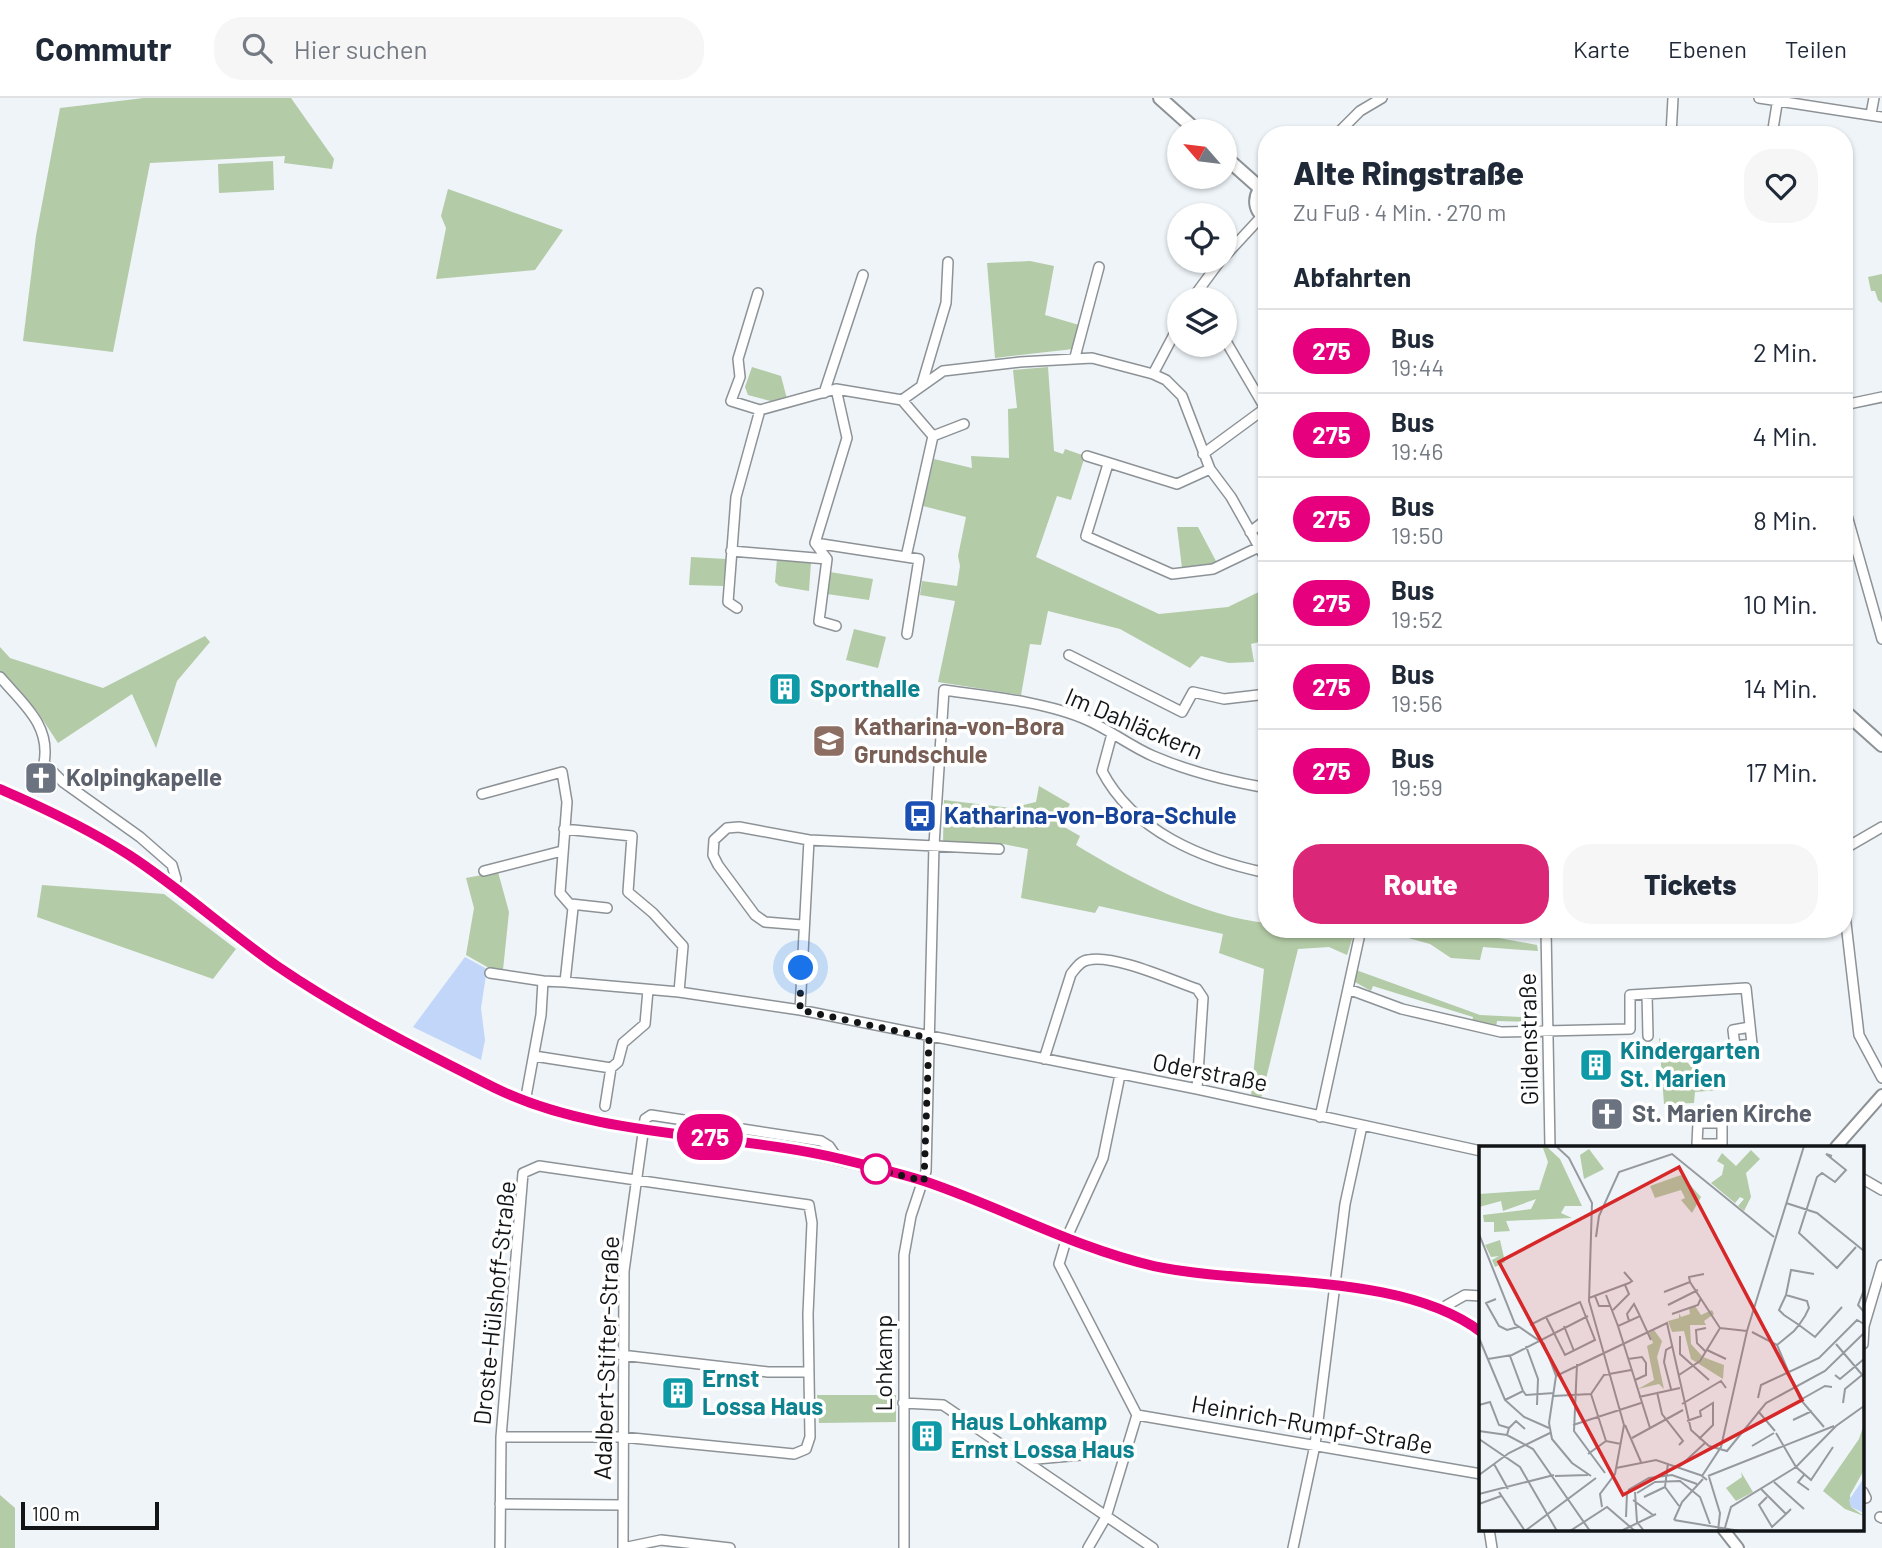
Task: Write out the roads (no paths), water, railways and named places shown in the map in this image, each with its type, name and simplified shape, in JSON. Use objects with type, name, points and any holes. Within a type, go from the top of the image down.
[{"type":"main road","points":[[1160,98],[1184,119]]},
{"type":"main road","points":[[1237,166],[1258,182]]},
{"type":"main road","points":[[1853,719],[1882,745]]},
{"type":"street","points":[[1345,126],[1360,111],[1382,98]]},
{"type":"street","points":[[1672,126],[1674,98]]},
{"type":"street","points":[[1759,98],[1882,117]]},
{"type":"street","points":[[1871,114],[1874,98]]},
{"type":"street","points":[[1774,126],[1778,99]]},
{"type":"street","points":[[1237,244],[1258,223]]},
{"type":"street","points":[[922,384],[946,303],[948,262]]},
{"type":"street","points":[[1074,357],[1099,267]]},
{"type":"street","points":[[824,393],[863,275]]},
{"type":"street","points":[[758,293],[738,359],[740,377],[731,401],[760,411],[836,389],[902,400],[933,436]]},
{"type":"street","points":[[1153,374],[1167,348]]},
{"type":"street","points":[[902,400],[943,371],[1074,357],[1153,374],[1166,380],[1182,396],[1210,469],[1258,545]]},
{"type":"street","points":[[1236,357],[1258,394]]},
{"type":"street","points":[[815,543],[846,438],[836,389]]},
{"type":"street","points":[[1853,403],[1882,397]]},
{"type":"street","points":[[737,608],[728,602],[736,497],[760,411]]},
{"type":"street","points":[[1203,454],[1258,413]]},
{"type":"street","points":[[933,436],[964,424]]},
{"type":"street","points":[[906,557],[933,436]]},
{"type":"street","points":[[1087,456],[1177,484],[1210,469]]},
{"type":"street","points":[[1108,464],[1086,536],[1172,574],[1213,569],[1258,547]]},
{"type":"street","points":[[1250,532],[1258,526]]},
{"type":"street","points":[[1853,537],[1882,639]]},
{"type":"street","points":[[815,543],[919,559],[907,634]]},
{"type":"street","points":[[815,543],[827,559],[820,621],[836,626]]},
{"type":"street","points":[[731,551],[827,559]]},
{"type":"street","points":[[1069,655],[1182,712],[1194,692],[1224,699],[1258,698]]},
{"type":"street","points":[[0,677],[38,721],[47,747],[44,763],[63,782],[140,837],[172,865],[177,879],[174,888]]},
{"type":"street","name":"Im Dahläckern","points":[[944,690],[1049,708],[1086,719],[1152,755],[1215,779],[1258,786]]},
{"type":"street","name":"Lohkamp","points":[[905,1548],[904,1255],[911,1216],[924,1181],[934,845],[944,690]]},
{"type":"street","points":[[1112,734],[1102,771],[1125,806],[1169,837],[1198,852],[1220,862],[1258,871]]},
{"type":"street","points":[[482,794],[562,772],[567,802],[560,893],[571,904],[607,908]]},
{"type":"street","points":[[0,789],[108,842],[174,888],[243,942],[334,1003],[525,1102],[574,1117],[838,1159],[924,1181],[1067,1237],[1150,1265],[1201,1274],[1395,1294],[1442,1308],[1479,1331]]},
{"type":"street","points":[[802,925],[765,922],[755,915],[713,855],[714,840],[727,828],[739,827],[809,841],[999,849]]},
{"type":"street","points":[[1853,844],[1882,827]]},
{"type":"street","points":[[564,830],[632,836],[628,892],[653,913],[683,946],[679,992]]},
{"type":"street","points":[[800,1010],[802,925],[809,841]]},
{"type":"street","points":[[484,871],[562,851]]},
{"type":"street","points":[[565,982],[571,904]]},
{"type":"street","points":[[1320,1117],[1359,938]]},
{"type":"street","name":"Gildenstraße","points":[[1546,938],[1550,1146]]},
{"type":"street","points":[[1848,938],[1859,1035],[1882,1078]]},
{"type":"street","points":[[1044,1059],[1071,974],[1079,964],[1089,960],[1126,964],[1197,989],[1203,998],[1197,1089]]},
{"type":"street","name":"Oderstraße","points":[[490,973],[543,981],[679,992],[800,1010],[929,1038],[1197,1089],[1479,1151]]},
{"type":"street","points":[[525,1102],[534,1056],[543,981]]},
{"type":"street","points":[[1630,1029],[1630,995],[1746,988],[1750,1027]]},
{"type":"street","points":[[1348,989],[1402,1009],[1501,1032],[1630,1029],[1648,1032],[1647,994]]},
{"type":"street","points":[[605,1106],[611,1068],[618,1062],[623,1043],[645,1024],[648,990]]},
{"type":"street","points":[[534,1056],[611,1068]]},
{"type":"street","points":[[1088,1548],[1106,1517],[1137,1415],[1059,1264],[1067,1237],[1103,1158],[1120,1075]]},
{"type":"street","points":[[1837,1146],[1882,1094]]},
{"type":"street","points":[[1293,1548],[1315,1445],[1345,1204],[1362,1126]]},
{"type":"street","name":"Adalbert-Stifter-Straße","points":[[623,1548],[621,1356],[624,1271],[643,1128]]},
{"type":"street","name":"Droste-Hülshoff-Straße","points":[[500,1548],[501,1437],[523,1173],[539,1166],[635,1180]]},
{"type":"street","points":[[501,1437],[622,1437],[799,1453],[806,1449],[810,1437],[812,1223],[809,1205],[635,1180]]},
{"type":"street","points":[[1864,1180],[1882,1191]]},
{"type":"street","points":[[1864,1326],[1882,1265]]},
{"type":"street","points":[[1442,1308],[1465,1295],[1479,1296]]},
{"type":"street","points":[[621,1356],[768,1372],[809,1372]]},
{"type":"street","points":[[903,1404],[943,1405],[1153,1548]]},
{"type":"street","name":"Heinrich-Rumpf-Straße","points":[[1137,1415],[1479,1474]]},
{"type":"street","points":[[1026,1460],[1125,1451]]},
{"type":"street","points":[[500,1504],[622,1505]]},
{"type":"street","points":[[1489,1530],[1492,1548]]},
{"type":"street","points":[[1724,1530],[1738,1548]]},
{"type":"street","points":[[623,1548],[661,1540],[730,1548]]},
{"type":"water","points":[[465,957],[487,969],[481,1008],[485,1040],[481,1060],[413,1027]]},
{"type":"place","name":"Sporthalle","points":[[785,689]]},
{"type":"place","name":"Katharina-von-Bora Grundschule","points":[[829,741]]},
{"type":"place","name":"Kolpingkapelle","points":[[41,778]]},
{"type":"place","name":"Katharina-von-Bora-Schule","points":[[920,816]]},
{"type":"place","name":"Kindergarten St. Marien","points":[[1596,1065]]},
{"type":"place","name":"St. Marien Kirche","points":[[1607,1114]]},
{"type":"place","name":"Ernst Lossa Haus","points":[[678,1393]]},
{"type":"place","name":"Haus Lohkamp Ernst Lossa Haus","points":[[927,1436]]}]
